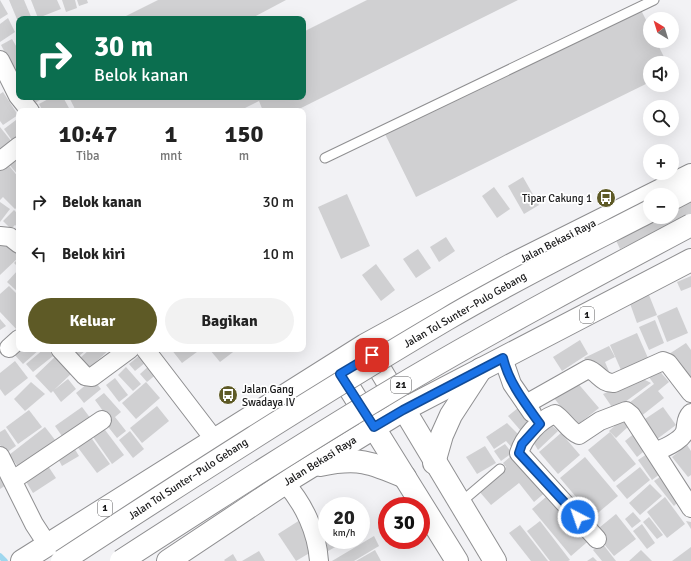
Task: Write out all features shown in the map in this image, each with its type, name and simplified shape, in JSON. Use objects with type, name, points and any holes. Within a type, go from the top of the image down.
[{"type":"main road","name":"Jalan Bekasi Raya","points":[[36,552],[214,439],[337,369],[511,264],[691,175]]},
{"type":"main road","points":[[679,196],[691,190]]},
{"type":"main road","name":"Jalan Tol Sunter–Pulo Gebang","points":[[62,561],[206,467],[441,322],[535,270],[643,215]]},
{"type":"main road","name":"21","points":[[121,561],[308,441],[413,378],[542,305],[691,225]]},
{"type":"main road","name":"Jalan Bekasi Raya","points":[[168,561],[289,480],[403,410],[691,260]]},
{"type":"main road","points":[[368,350],[434,463],[495,561]]},
{"type":"main road","points":[[434,463],[442,435],[451,415],[482,368]]},
{"type":"main road","name":"Jalan Bekasi Raya","points":[[172,466],[213,453],[337,369]]},
{"type":"main road","points":[[337,369],[457,561]]},
{"type":"main road","points":[[289,480],[315,466],[333,462],[360,460],[382,467],[405,477]]},
{"type":"street","points":[[0,60],[16,92]]},
{"type":"street","points":[[21,100],[28,108]]},
{"type":"street","points":[[0,161],[16,148]]},
{"type":"street","points":[[0,236],[10,237],[16,242]]},
{"type":"street","points":[[63,352],[86,376],[92,377],[126,352]]},
{"type":"street","points":[[147,352],[214,439]]},
{"type":"street","points":[[503,358],[505,369],[512,384],[540,424]]},
{"type":"street","points":[[526,404],[588,369],[593,370],[604,381],[614,383],[663,361],[668,363],[691,393]]},
{"type":"street","points":[[598,539],[519,453],[522,444],[540,424],[555,414],[575,434],[579,435],[600,422],[626,411],[631,415],[656,452],[665,470],[688,498]]},
{"type":"street","points":[[656,452],[681,438],[685,432],[687,417],[691,413]]},
{"type":"street","points":[[13,480],[102,420]]},
{"type":"street","points":[[0,456],[34,524],[36,552]]},
{"type":"street","points":[[289,480],[302,506],[318,548],[319,561]]},
{"type":"lane","points":[[325,158],[654,0]]},
{"type":"lane","points":[[459,503],[500,469]]},
{"type":"building","points":[[0,0],[8,14],[0,19]]},
{"type":"building","points":[[9,0],[24,0],[31,16],[16,17]]},
{"type":"building","points":[[31,0],[57,0],[61,9],[43,16],[37,16]]},
{"type":"building","points":[[62,0],[75,0],[77,8],[66,12]]},
{"type":"building","points":[[77,0],[87,0],[88,3],[79,6]]},
{"type":"building","points":[[158,0],[286,0],[256,16],[126,16]]},
{"type":"building","points":[[367,0],[518,0],[301,108],[262,108],[259,101],[245,108],[74,108],[70,100],[306,100],[306,30]]},
{"type":"building","points":[[640,8],[643,14],[643,48],[660,48],[664,56],[643,56],[643,85],[416,197],[385,134]]},
{"type":"building","points":[[8,18],[15,32],[0,42],[0,24]]},
{"type":"building","points":[[12,39],[16,46],[16,70],[15,71],[1,45]]},
{"type":"building","points":[[3,92],[16,112],[16,116],[3,125],[0,121],[0,94]]},
{"type":"building","points":[[46,100],[65,100],[69,108],[41,108],[39,104]]},
{"type":"building","points":[[16,120],[16,146],[4,129]]},
{"type":"building","points":[[0,127],[16,147],[0,159]]},
{"type":"building","points":[[16,154],[16,172],[7,162]]},
{"type":"building","points":[[6,162],[16,174],[15,209],[3,197],[0,200],[0,164]]},
{"type":"building","points":[[523,177],[539,205],[524,214],[508,186]]},
{"type":"building","points":[[494,187],[510,209],[497,218],[482,196]]},
{"type":"building","points":[[347,194],[370,246],[341,259],[318,207]]},
{"type":"building","points":[[691,199],[691,215],[679,221],[679,205]]},
{"type":"building","points":[[0,202],[10,209],[0,222]]},
{"type":"building","points":[[14,210],[16,212],[16,226],[11,229],[3,221]]},
{"type":"building","points":[[643,222],[643,224],[672,224],[620,249],[614,236]]},
{"type":"building","points":[[446,237],[455,251],[439,262],[430,247]]},
{"type":"building","points":[[9,238],[16,245],[16,260],[0,275],[0,246]]},
{"type":"building","points":[[418,249],[431,268],[416,278],[403,259]]},
{"type":"building","points":[[376,264],[395,290],[381,301],[362,275]]},
{"type":"building","points":[[16,272],[16,290],[7,282]]},
{"type":"building","points":[[691,276],[691,287],[681,291],[677,282]]},
{"type":"building","points":[[9,286],[16,293],[16,329],[0,312],[0,294]]},
{"type":"building","points":[[647,290],[657,315],[637,323],[628,298]]},
{"type":"building","points":[[677,307],[688,333],[667,342],[657,316]]},
{"type":"building","points":[[0,319],[6,326],[0,330]]},
{"type":"building","points":[[655,320],[664,343],[649,350],[639,327]]},
{"type":"building","points":[[637,333],[648,358],[621,370],[610,345]]},
{"type":"building","points":[[580,340],[588,354],[562,371],[553,357]]},
{"type":"building","points":[[686,343],[691,350],[691,377],[685,382],[666,356]]},
{"type":"building","points":[[609,346],[615,357],[605,362],[611,376],[598,371],[584,358]]},
{"type":"building","points":[[16,351],[37,352],[23,364],[13,353]]},
{"type":"building","points":[[40,352],[50,352],[53,356],[33,372],[26,364]]},
{"type":"building","points":[[72,352],[84,352],[77,358]]},
{"type":"building","points":[[87,352],[107,352],[88,369],[79,359]]},
{"type":"building","points":[[144,352],[146,352],[151,358],[135,371],[129,364]]},
{"type":"building","points":[[173,352],[197,352],[182,363]]},
{"type":"building","points":[[212,352],[233,352],[220,362]]},
{"type":"building","points":[[57,355],[73,372],[54,390],[68,379],[76,389],[61,402],[53,391],[51,393],[35,376]]},
{"type":"building","points":[[15,361],[28,378],[5,396],[0,389],[0,373]]},
{"type":"building","points":[[151,364],[158,373],[147,382],[140,374]]},
{"type":"building","points":[[126,367],[141,384],[133,391],[118,375]]},
{"type":"building","points":[[656,367],[669,382],[658,391],[664,398],[640,417],[629,403],[654,384],[646,373]]},
{"type":"building","points":[[115,378],[128,395],[119,402],[106,385]]},
{"type":"building","points":[[641,378],[651,383],[614,410],[603,394]]},
{"type":"building","points":[[93,379],[101,389],[84,403],[76,393]]},
{"type":"building","points":[[575,380],[599,408],[576,426],[554,398]]},
{"type":"building","points":[[31,382],[45,394],[25,411],[14,399]]},
{"type":"building","points":[[146,382],[160,398],[136,419],[122,403]]},
{"type":"building","points":[[104,393],[121,412],[115,417],[126,431],[117,438],[98,414],[103,411],[95,400]]},
{"type":"building","points":[[157,406],[169,421],[142,443],[130,428]]},
{"type":"building","points":[[82,407],[94,423],[66,442],[55,426]]},
{"type":"building","points":[[663,407],[676,425],[653,442],[639,423]]},
{"type":"building","points":[[518,408],[530,423],[521,431],[508,416]]},
{"type":"building","points":[[29,410],[42,427],[18,444],[6,427]]},
{"type":"building","points":[[626,416],[632,423],[616,438],[609,431]]},
{"type":"building","points":[[507,423],[523,439],[513,449],[506,441],[494,449],[486,437]]},
{"type":"building","points":[[549,423],[558,431],[538,450],[532,440]]},
{"type":"building","points":[[102,426],[124,455],[112,464],[91,434]]},
{"type":"building","points":[[45,427],[59,445],[23,473],[9,455]]},
{"type":"building","points":[[5,429],[16,446],[6,453],[0,445],[0,432]]},
{"type":"building","points":[[130,431],[144,449],[133,458],[119,440]]},
{"type":"building","points":[[87,432],[110,464],[97,473],[73,441]]},
{"type":"building","points":[[610,432],[636,464],[614,482],[588,450]]},
{"type":"building","points":[[636,432],[648,448],[637,457],[625,441]]},
{"type":"building","points":[[561,433],[580,455],[558,474],[539,452]]},
{"type":"building","points":[[71,443],[79,456],[62,466],[55,453]]},
{"type":"building","points":[[505,444],[512,453],[501,461],[494,451]]},
{"type":"building","points":[[687,445],[691,451],[691,475],[688,477],[672,457]]},
{"type":"building","points":[[485,446],[496,463],[477,474],[466,457]]},
{"type":"building","points":[[517,451],[548,490],[534,502],[519,483],[491,505],[478,490],[506,467],[503,463]]},
{"type":"building","points":[[650,452],[664,471],[652,480],[638,460]]},
{"type":"building","points":[[585,457],[618,496],[593,517],[560,478]]},
{"type":"building","points":[[44,460],[56,478],[33,493],[22,475]]},
{"type":"building","points":[[640,467],[650,480],[627,499],[616,486]]},
{"type":"building","points":[[0,470],[9,483],[0,489]]},
{"type":"building","points":[[666,473],[682,498],[674,506],[654,481]]},
{"type":"building","points":[[650,484],[662,496],[640,515],[629,503]]},
{"type":"building","points":[[553,491],[593,537],[571,556],[532,509]]},
{"type":"building","points":[[665,497],[685,524],[667,538],[647,512]]},
{"type":"building","points":[[633,512],[641,521],[632,528],[625,519]]},
{"type":"building","points":[[616,514],[636,539],[614,556],[594,532]]},
{"type":"building","points":[[649,517],[663,535],[657,539],[643,522]]},
{"type":"building","points":[[300,520],[318,548],[296,561],[278,534]]},
{"type":"building","points":[[540,521],[570,560],[550,561],[527,531]]},
{"type":"building","points":[[686,521],[691,522],[691,529]]},
{"type":"building","points":[[642,524],[655,543],[647,549],[633,531]]},
{"type":"building","points":[[520,525],[548,561],[531,561],[509,533]]},
{"type":"building","points":[[374,536],[378,547],[354,561],[332,561],[352,549],[370,549],[370,538]]},
{"type":"building","points":[[602,543],[616,561],[602,561],[593,550]]},
{"type":"building","points":[[691,547],[691,561],[672,561]]},
{"type":"building","points":[[375,550],[381,561],[356,561]]},
{"type":"building","points":[[641,550],[652,561],[629,561]]},
{"type":"building","points":[[259,551],[265,561],[242,561]]},
{"type":"building","points":[[233,554],[237,561],[224,560]]},
{"type":"building","points":[[593,557],[597,561],[587,561]]},
{"type":"waterway","points":[[0,556],[5,561]]},
{"type":"place","name":"Tipar Cakung 1","points":[[606,198]]},
{"type":"place","name":"Jalan Gang Swadaya IV","points":[[228,395]]},
{"type":"route","points":[[372,355],[340,374],[374,427],[403,410],[503,358],[505,369],[512,384],[540,424],[522,444],[519,453],[578,517]]}]
